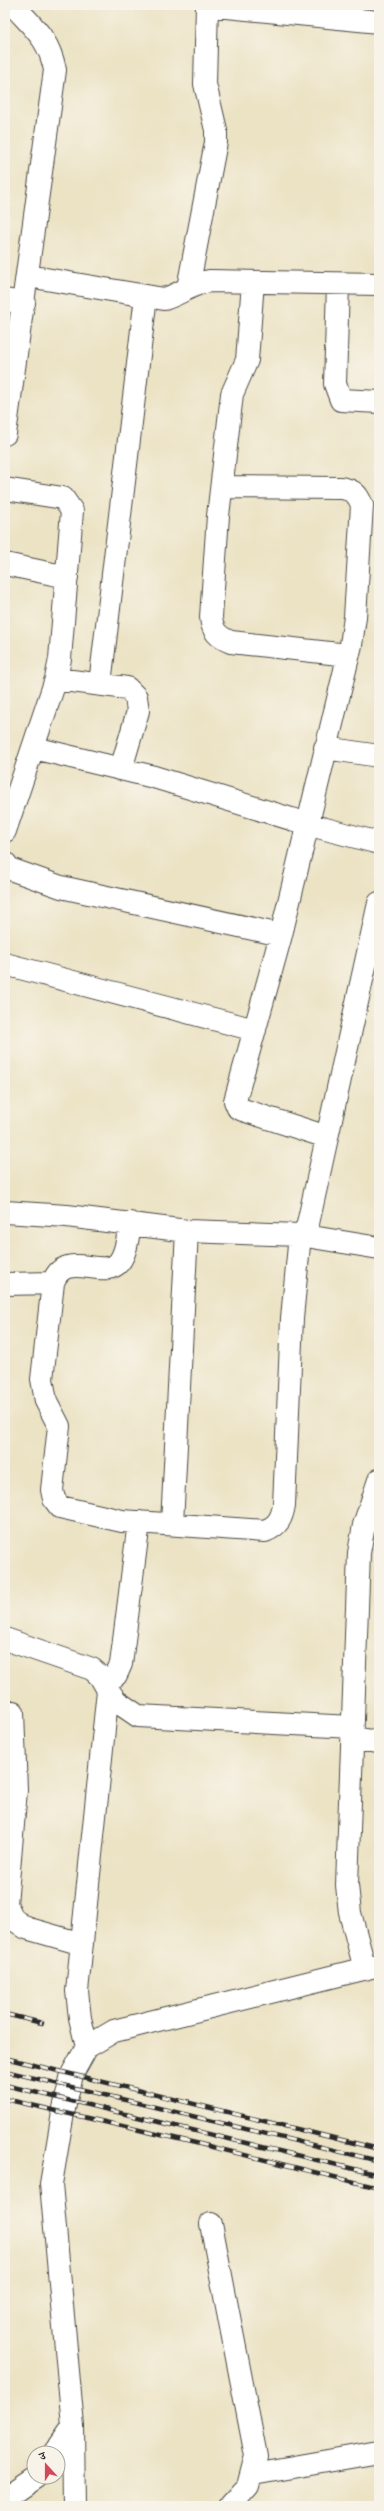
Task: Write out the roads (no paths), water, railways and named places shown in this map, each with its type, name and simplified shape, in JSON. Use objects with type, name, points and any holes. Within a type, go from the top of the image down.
[{"type":"street","points":[[5,434],[14,302],[28,276],[55,70],[52,52],[43,37],[13,5]]},
{"type":"street","points":[[188,288],[216,142],[216,130],[205,84],[207,5],[379,22]]},
{"type":"street","points":[[28,276],[164,299],[175,296],[197,283],[210,281],[379,284]]},
{"type":"street","points":[[253,282],[247,360],[232,394],[216,532],[212,628],[220,638],[232,642],[348,655]]},
{"type":"street","points":[[338,284],[335,384],[337,394],[341,400],[350,402],[379,402]]},
{"type":"street","points":[[100,684],[146,296]]},
{"type":"street","points":[[222,487],[352,489],[358,496],[362,505],[355,617],[348,655],[281,935],[235,1101],[238,1108],[327,1137]]},
{"type":"street","points":[[5,489],[63,498],[68,502],[72,511],[60,659],[56,679],[5,831]]},
{"type":"street","points":[[5,564],[67,577]]},
{"type":"street","points":[[56,679],[127,688],[136,697],[138,711],[121,769]]},
{"type":"street","points":[[34,748],[154,777],[307,824],[379,843]]},
{"type":"street","points":[[326,748],[379,756]]},
{"type":"street","points":[[5,863],[10,869],[61,887],[281,935]]},
{"type":"street","points":[[130,1223],[124,1255],[118,1263],[109,1268],[72,1266],[63,1268],[56,1273],[53,1283],[42,1379],[46,1400],[60,1426],[52,1490],[54,1499],[60,1507],[139,1522],[265,1531],[274,1528],[280,1521],[284,1505],[292,1318],[300,1235],[307,1228],[379,903]]},
{"type":"street","points":[[5,964],[255,1030]]},
{"type":"street","points":[[5,1212],[67,1216],[188,1231],[300,1235],[379,1248]]},
{"type":"street","points":[[172,1524],[188,1231]]},
{"type":"street","points":[[5,1284],[53,1283]]},
{"type":"street","points":[[74,2506],[73,2426],[51,2184],[63,2113],[72,2074],[87,2047],[114,2031],[372,1967],[350,1914],[347,1885],[359,1553],[364,1525],[379,1480]]},
{"type":"street","points":[[87,2047],[80,2018],[77,1991],[106,1687],[116,1676],[121,1664],[139,1522]]},
{"type":"street","points":[[5,1639],[92,1669],[116,1701],[138,1716],[352,1727]]},
{"type":"street","points":[[13,1712],[6,1904],[13,1919],[26,1928],[82,1944]]},
{"type":"street","points":[[352,1727],[357,1739],[379,1742]]},
{"type":"street","points":[[211,2224],[256,2456],[253,2474],[248,2486],[230,2506]]},
{"type":"street","points":[[60,2445],[73,2426]]},
{"type":"street","points":[[253,2474],[379,2452]]},
{"type":"street","points":[[5,2498],[26,2484]]},
{"type":"railway","points":[[5,2014],[42,2023]]},
{"type":"railway","points":[[5,2058],[379,2149]]},
{"type":"railway","points":[[5,2071],[379,2161]]},
{"type":"railway","points":[[5,2085],[379,2175]]},
{"type":"railway","points":[[5,2099],[200,2144],[379,2188]]}]
